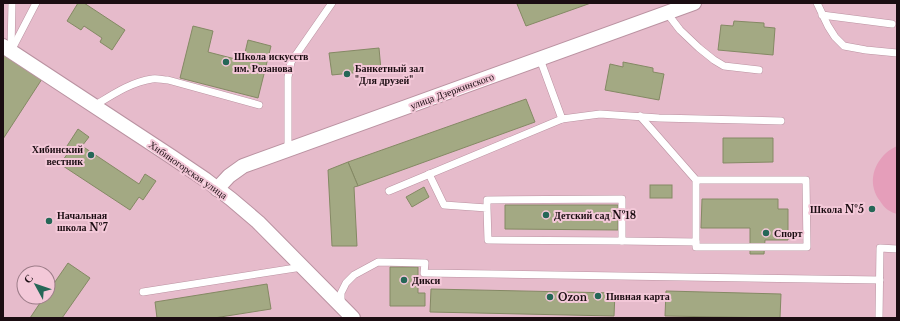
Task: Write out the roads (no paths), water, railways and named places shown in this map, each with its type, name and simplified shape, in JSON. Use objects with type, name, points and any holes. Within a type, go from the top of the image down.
[{"type":"street","name":"улица Дзержинского","points":[[217,189],[229,176],[243,166],[666,13],[686,4]]},
{"type":"street","name":"Хибиногорская улица","points":[[7,49],[217,189],[258,222],[353,318]]},
{"type":"lane","points":[[7,49],[12,3]]},
{"type":"lane","points":[[7,49],[36,3]]},
{"type":"lane","points":[[288,150],[288,78],[291,62],[332,3]]},
{"type":"lane","points":[[817,3],[835,37],[844,46],[897,53]]},
{"type":"lane","points":[[666,13],[680,30],[714,60],[724,66],[759,70]]},
{"type":"lane","points":[[822,15],[892,24]]},
{"type":"lane","points":[[540,59],[562,119]]},
{"type":"lane","points":[[94,106],[124,88],[154,78],[168,80],[259,105]]},
{"type":"lane","points":[[389,191],[562,119],[600,114],[780,121]]},
{"type":"lane","points":[[640,116],[696,180],[696,246],[807,247],[806,180],[696,180]]},
{"type":"lane","points":[[429,174],[444,205],[487,208]]},
{"type":"lane","points":[[622,241],[622,199],[487,200],[488,240],[696,242]]},
{"type":"lane","points":[[879,318],[880,248],[897,249]]},
{"type":"lane","points":[[342,307],[340,293],[346,283],[354,275],[378,262],[425,263],[424,273],[880,280]]},
{"type":"lane","points":[[143,292],[302,267]]},
{"type":"place","name":"Школа искусств им. Розанова","points":[[226,62]]},
{"type":"place","name":"Банкетный зал \"Для друзей\"","points":[[347,74]]},
{"type":"place","name":"Хибинский вестник","points":[[91,155]]},
{"type":"place","name":"Школа №5","points":[[872,209]]},
{"type":"place","name":"Детский сад №18","points":[[546,215]]},
{"type":"place","name":"Начальная школа №7","points":[[49,221]]},
{"type":"place","name":"Спорт","points":[[766,233]]},
{"type":"place","name":"Дикси","points":[[404,280]]},
{"type":"place","name":"Пивная карта","points":[[598,296]]},
{"type":"place","name":"Ozon","points":[[550,297]]}]
